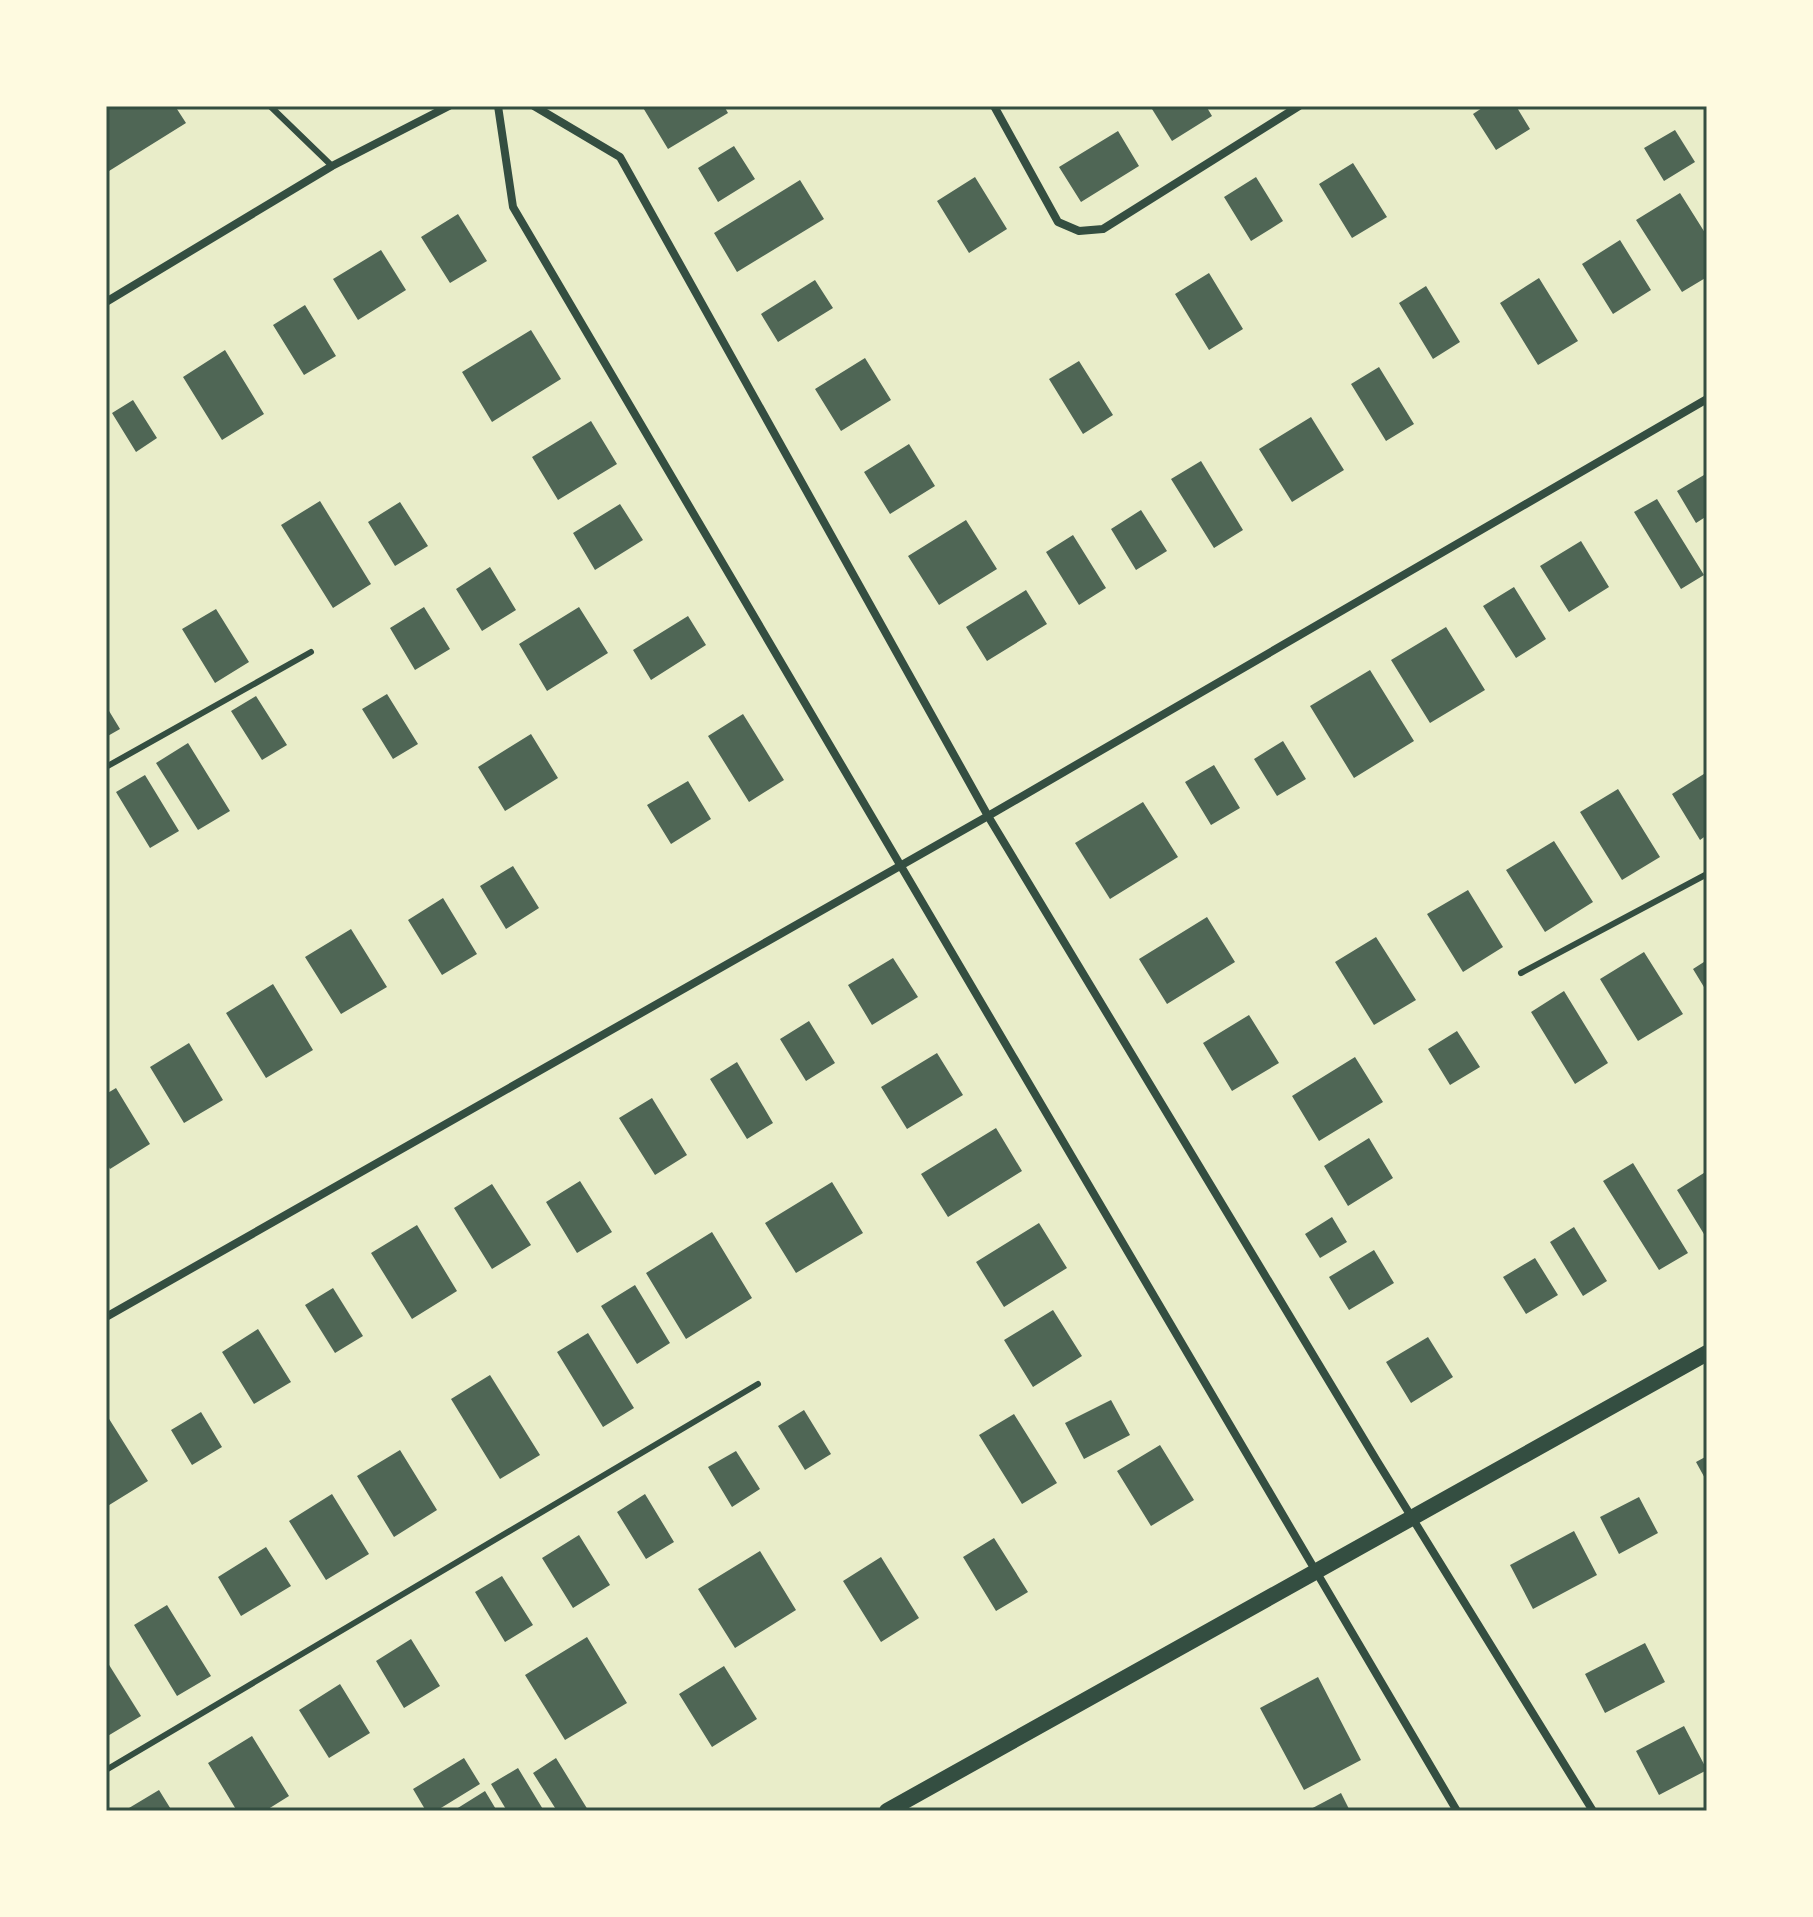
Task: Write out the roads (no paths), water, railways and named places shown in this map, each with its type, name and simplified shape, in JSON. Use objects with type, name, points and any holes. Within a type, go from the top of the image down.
[{"type":"main road","points":[[887,1811],[1707,1353]]},
{"type":"street","points":[[106,302],[332,166],[449,106]]},
{"type":"street","points":[[498,106],[513,207],[1457,1811]]},
{"type":"street","points":[[534,106],[620,157],[988,816],[1412,1518],[1593,1811]]},
{"type":"street","points":[[994,106],[1058,222],[1079,231],[1103,229],[1299,106]]},
{"type":"street","points":[[106,1317],[988,816],[1707,399]]},
{"type":"lane","points":[[270,106],[332,166]]},
{"type":"lane","points":[[106,767],[311,652]]},
{"type":"lane","points":[[1521,973],[1707,874]]},
{"type":"lane","points":[[106,1770],[758,1384]]}]
